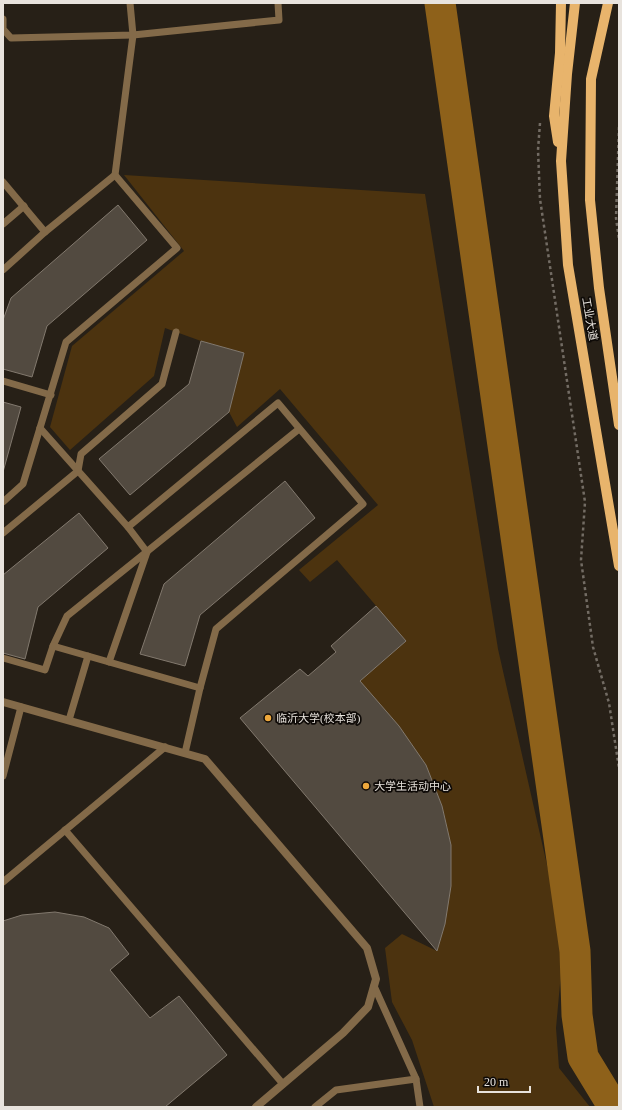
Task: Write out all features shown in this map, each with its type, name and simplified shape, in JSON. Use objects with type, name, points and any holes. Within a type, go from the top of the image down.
[{"type":"main road","points":[[561,3],[560,52],[554,116],[561,162]]},
{"type":"main road","name":"工业大道","points":[[575,3],[567,74],[561,162],[568,265],[619,566]]},
{"type":"main road","name":"工业大道","points":[[608,3],[591,79],[590,200],[599,288],[619,425]]},
{"type":"street","points":[[3,702],[205,759],[367,948],[376,979],[368,1007],[343,1033],[256,1107]]},
{"type":"lane","points":[[3,270],[45,232],[115,175],[133,35],[130,3]]},
{"type":"lane","points":[[3,19],[3,29],[11,38],[133,35],[279,20],[278,3]]},
{"type":"lane","points":[[3,502],[23,484],[66,342],[177,248],[115,175]]},
{"type":"lane","points":[[3,182],[45,232]]},
{"type":"lane","points":[[3,224],[24,206]]},
{"type":"lane","points":[[3,533],[78,470],[81,454],[162,384],[176,332]]},
{"type":"lane","points":[[3,381],[51,394]]},
{"type":"lane","points":[[128,527],[278,403],[363,504],[216,629],[200,688],[185,753]]},
{"type":"lane","points":[[40,428],[128,527],[147,552]]},
{"type":"lane","points":[[3,658],[45,670],[53,646],[67,616],[300,429]]},
{"type":"lane","points":[[109,662],[147,552]]},
{"type":"lane","points":[[53,646],[200,688]]},
{"type":"lane","points":[[69,720],[88,656]]},
{"type":"lane","points":[[3,776],[21,707]]},
{"type":"lane","points":[[3,882],[165,747]]},
{"type":"lane","points":[[66,830],[283,1084]]},
{"type":"lane","points":[[374,986],[416,1079],[420,1107]]},
{"type":"lane","points":[[315,1107],[336,1090],[416,1079]]},
{"type":"path","points":[[540,118],[538,150],[540,199],[585,502],[581,560],[593,646],[609,703],[619,768]]},
{"type":"path","points":[[619,127],[616,218],[619,239]]},
{"type":"shaded area","points":[[124,175],[425,194],[498,649],[564,940],[556,1028],[559,1068],[590,1107],[434,1107],[412,1040],[392,1002],[385,948],[402,934],[437,951],[445,924],[451,845],[442,806],[426,765],[360,681],[406,641],[337,560],[310,582],[299,570],[378,505],[280,389],[237,427],[229,412],[244,353],[201,341],[165,328],[154,376],[70,450],[50,427],[72,346],[184,251]]},
{"type":"building","points":[[118,205],[147,240],[47,326],[32,377],[3,369],[3,320],[11,298]]},
{"type":"building","points":[[201,341],[244,353],[229,412],[130,495],[99,459],[189,384]]},
{"type":"building","points":[[3,402],[21,407],[3,472]]},
{"type":"building","points":[[285,481],[315,518],[200,615],[185,666],[140,654],[164,584]]},
{"type":"building","points":[[79,513],[108,548],[38,607],[25,659],[3,653],[3,575]]},
{"type":"building","name":"大学生活动中心","points":[[376,606],[406,641],[360,681],[399,726],[426,765],[442,806],[451,845],[451,886],[445,924],[437,951],[240,718],[300,669],[308,676],[336,652],[331,646]]},
{"type":"building","points":[[55,912],[84,917],[109,928],[129,954],[110,970],[150,1018],[179,996],[227,1055],[165,1107],[3,1107],[3,921],[22,915]]},
{"type":"waterway","points":[[440,3],[575,951],[577,1015],[583,1057],[615,1107]]},
{"type":"place","name":"临沂大学(校本部)","points":[[268,718]]},
{"type":"place","name":"大学生活动中心","points":[[366,786]]}]
